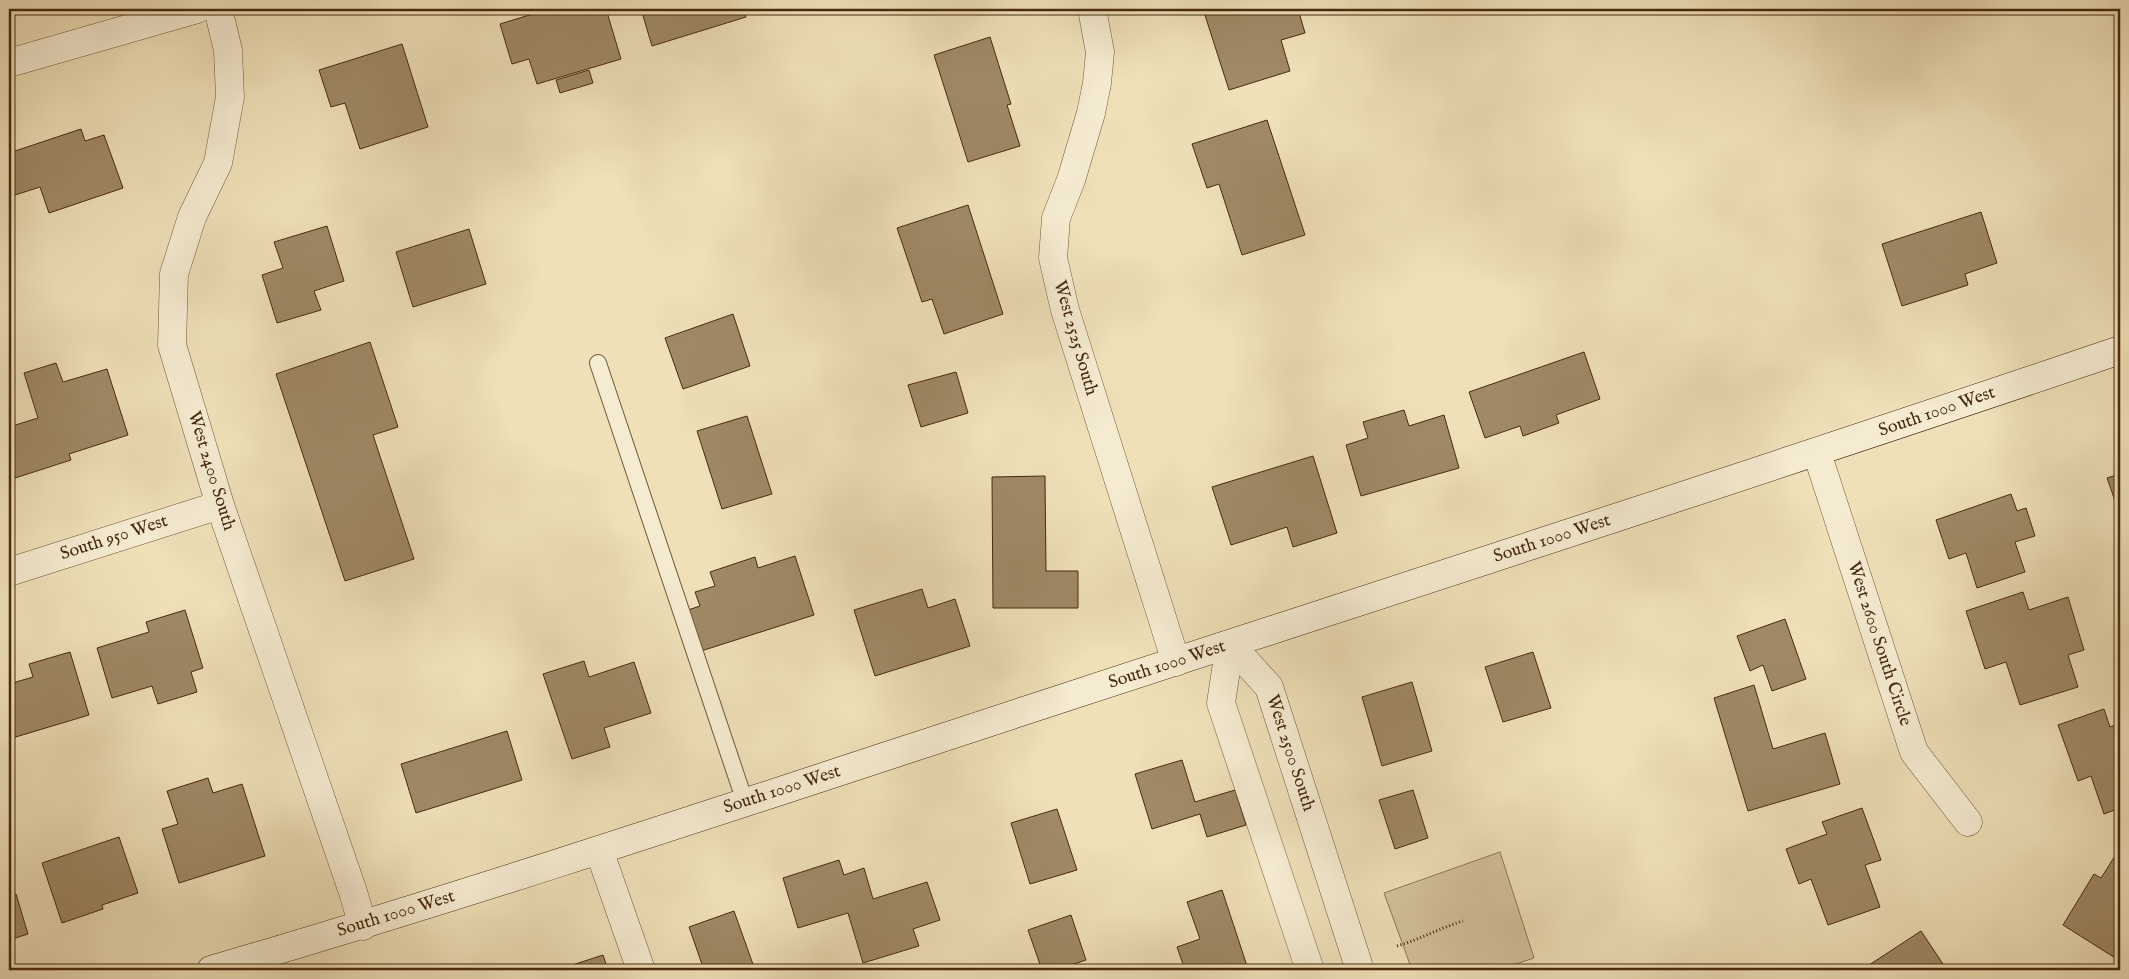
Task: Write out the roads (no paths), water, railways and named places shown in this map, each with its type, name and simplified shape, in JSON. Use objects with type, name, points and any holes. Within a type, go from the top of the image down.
[{"type":"street","points":[[9,64],[196,9]]},
{"type":"street","name":"West 2400 South","points":[[218,9],[228,50],[230,96],[218,163],[192,217],[174,274],[172,345],[220,505],[363,926]]},
{"type":"street","name":"West 2525 South","points":[[1092,9],[1100,52],[1098,84],[1076,162],[1056,218],[1053,258],[1064,310],[1176,662]]},
{"type":"street","name":"South 1000 West","points":[[211,970],[363,926],[599,850],[1817,453],[2120,350]]},
{"type":"street","name":"West 2600 South Circle","points":[[1817,453],[1914,752],[1968,822]]},
{"type":"street","name":"South 950 West","points":[[9,572],[220,505]]},
{"type":"street","points":[[1230,644],[1221,703],[1310,970]]},
{"type":"street","name":"West 2500 South","points":[[1230,644],[1269,688],[1358,964],[1358,970]]},
{"type":"street","points":[[599,850],[641,970]]},
{"type":"lane","points":[[598,363],[745,802]]}]
